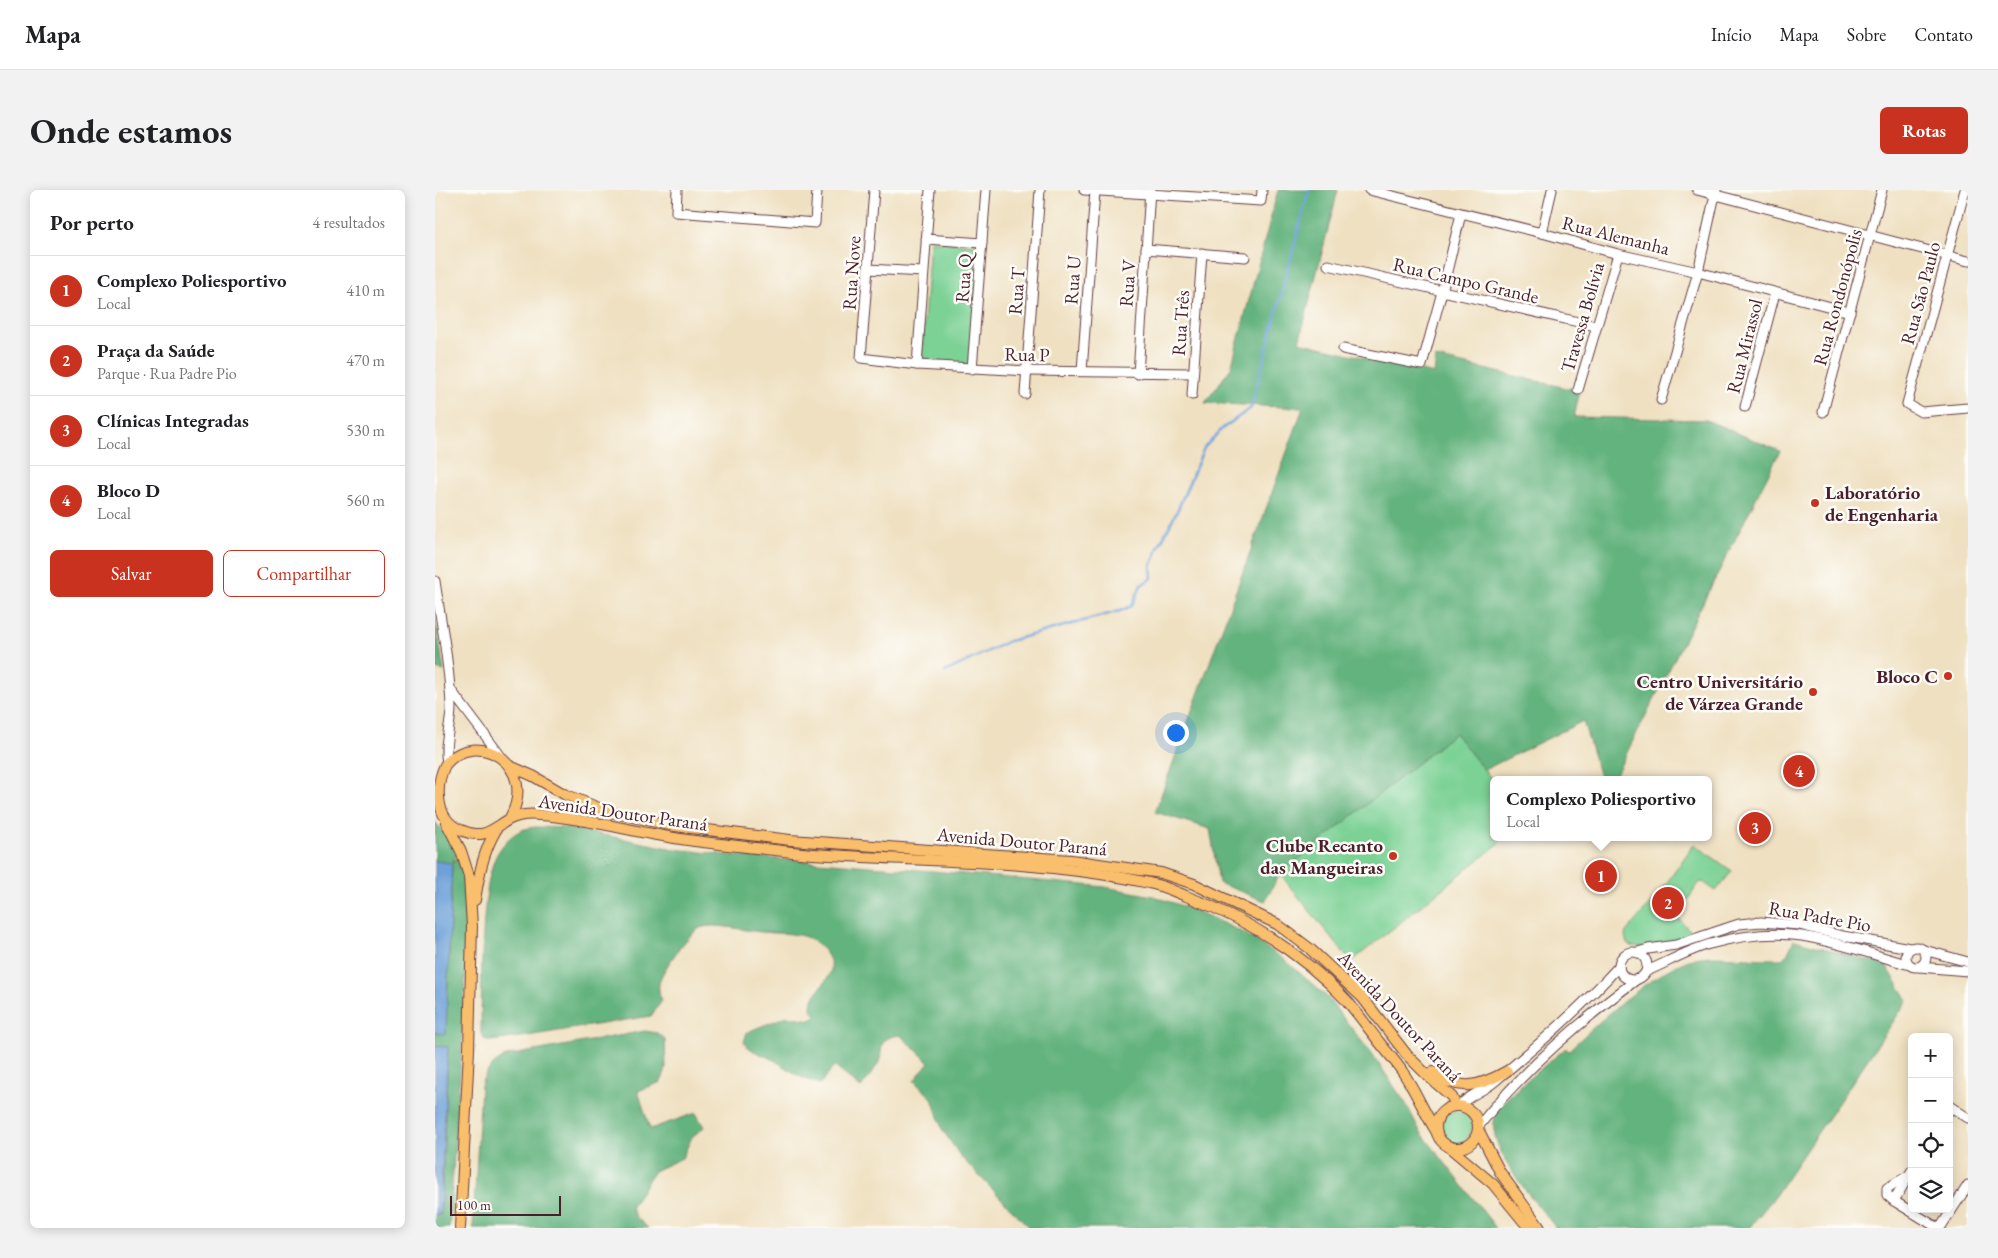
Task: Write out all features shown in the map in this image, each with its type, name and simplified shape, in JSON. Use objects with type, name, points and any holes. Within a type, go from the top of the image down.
[{"type":"main road","points":[[460,1228],[469,1050],[472,926],[469,876],[461,850],[437,808],[435,794],[442,766],[457,755],[481,750],[493,753],[507,763],[517,778],[519,792],[517,806],[510,818],[496,830],[487,845],[478,880],[472,926]]},
{"type":"main road","name":"Avenida Doutor Paraná","points":[[507,763],[564,794],[609,812],[674,826],[790,840],[1071,860],[1161,873],[1194,884],[1277,924],[1327,963],[1362,997],[1407,1055],[1452,1097],[1458,1106]]},
{"type":"main road","name":"Avenida Doutor Paraná","points":[[510,818],[542,815],[605,824],[670,837],[799,853],[1062,869],[1152,883],[1204,903],[1248,924],[1284,946],[1324,978],[1350,1005],[1404,1074],[1436,1131]]},
{"type":"main road","points":[[445,819],[463,832],[474,834],[496,830]]},
{"type":"main road","points":[[1391,1033],[1442,1080],[1457,1086],[1477,1084],[1507,1070]]},
{"type":"main road","points":[[1529,1228],[1493,1184],[1438,1138],[1436,1131],[1438,1116],[1449,1107],[1458,1106],[1470,1111],[1477,1121],[1478,1128],[1500,1172],[1540,1228]]},
{"type":"main road","points":[[1448,1146],[1461,1148],[1468,1145],[1476,1135],[1478,1128]]},
{"type":"street","points":[[677,190],[676,212],[815,223],[817,190]]},
{"type":"street","name":"Rua Nove","points":[[861,358],[874,190]]},
{"type":"street","points":[[917,365],[930,190]]},
{"type":"street","name":"Rua Q","points":[[972,369],[986,190]]},
{"type":"street","name":"Rua T","points":[[1025,394],[1040,190]]},
{"type":"street","points":[[1085,190],[1261,201],[1262,190]]},
{"type":"street","name":"Rua U","points":[[1082,371],[1095,190]]},
{"type":"street","points":[[1542,233],[1552,190]]},
{"type":"street","points":[[1697,190],[1715,192],[1968,261]]},
{"type":"street","name":"Rua Rondonópolis","points":[[1823,412],[1882,190]]},
{"type":"street","name":"Rua São Paulo","points":[[1965,190],[1907,404],[1921,412],[1968,408]]},
{"type":"street","name":"Rua Alemanha","points":[[1371,191],[1542,233],[1618,254],[1698,272],[1849,312]]},
{"type":"street","points":[[1661,400],[1698,272],[1715,192]]},
{"type":"street","name":"Rua V","points":[[1138,374],[1150,193]]},
{"type":"street","points":[[1343,349],[1422,365],[1461,214]]},
{"type":"street","points":[[926,239],[982,242]]},
{"type":"street","points":[[1146,249],[1245,257]]},
{"type":"street","name":"Rua Três","points":[[1192,395],[1202,253]]},
{"type":"street","name":"Travessa Bolívia","points":[[1578,390],[1618,254]]},
{"type":"street","name":"Rua Campo Grande","points":[[1328,265],[1596,326]]},
{"type":"street","points":[[868,268],[923,272]]},
{"type":"street","name":"Rua Mirassol","points":[[1745,407],[1775,293]]},
{"type":"street","name":"Rua P","points":[[861,358],[972,369],[1138,374],[1193,373]]},
{"type":"street","points":[[435,581],[450,689],[451,711],[442,766]]},
{"type":"street","points":[[450,689],[507,763]]},
{"type":"street","name":"Rua Padre Pio","points":[[1638,952],[1676,945],[1739,924],[1761,922],[1799,925],[1843,936],[1910,948]]},
{"type":"street","name":"Rua Padre Pio","points":[[1647,971],[1680,955],[1711,944],[1736,938],[1778,934],[1803,936],[1914,966],[1968,971]]},
{"type":"street","points":[[1924,950],[1926,960],[1914,966],[1905,957],[1910,948],[1917,946],[1924,950],[1968,962]]},
{"type":"street","points":[[1458,1106],[1492,1084],[1562,1023],[1619,966],[1623,955],[1630,952],[1638,952],[1645,958],[1647,971],[1641,978],[1635,980],[1597,1010],[1514,1085],[1478,1128]]},
{"type":"street","points":[[1619,966],[1624,977],[1635,980]]},
{"type":"street","points":[[1953,1108],[1968,1118]]},
{"type":"street","points":[[1908,1176],[1894,1201],[1908,1209]]},
{"type":"street","points":[[1914,1213],[1939,1228],[1968,1185]]},
{"type":"green space","points":[[1278,190],[1338,190],[1299,342],[1434,374],[1436,358],[1580,391],[1574,417],[1706,420],[1780,451],[1615,776],[1600,776],[1583,721],[1484,770],[1455,733],[1280,874],[1265,901],[1219,883],[1210,829],[1155,812],[1303,408],[1205,403],[1231,368]]},
{"type":"green space","points":[[930,241],[979,245],[971,367],[921,363]]},
{"type":"green space","points":[[435,617],[444,671],[435,669]]},
{"type":"green space","name":"Clube Recanto das Mangueiras","points":[[1455,733],[1490,777],[1490,841],[1502,841],[1351,962],[1280,874]]},
{"type":"green space","points":[[435,822],[458,852],[453,862],[458,858],[467,888],[467,937],[462,1042],[449,1228],[435,1228],[435,1214],[441,1215],[448,1048],[435,1046],[435,1033],[446,1034],[452,864],[435,861]]},
{"type":"green space","points":[[536,827],[568,828],[674,849],[727,855],[922,870],[1105,887],[1153,896],[1197,911],[1246,934],[1285,960],[1326,996],[1372,1054],[1406,1104],[1420,1131],[1496,1228],[1027,1228],[1028,1226],[961,1157],[942,1129],[932,1098],[914,1081],[929,1062],[900,1035],[892,1036],[884,1042],[878,1064],[861,1088],[834,1066],[820,1084],[801,1077],[747,1046],[744,1042],[747,1032],[787,1016],[811,1020],[816,1015],[811,1009],[812,1003],[829,976],[831,971],[830,961],[824,950],[817,944],[806,937],[795,934],[721,926],[700,928],[689,937],[670,961],[661,977],[659,991],[661,1002],[651,1016],[521,1037],[490,1041],[484,1039],[481,1033],[483,938],[488,886],[493,865],[506,841],[519,831]]},
{"type":"green space","points":[[1694,844],[1732,871],[1716,891],[1703,882],[1699,883],[1677,916],[1695,937],[1651,947],[1627,944],[1626,932],[1661,891]]},
{"type":"green space","points":[[1794,940],[1886,965],[1908,1000],[1772,1200],[1749,1228],[1556,1228],[1514,1174],[1504,1157],[1497,1141],[1494,1126],[1496,1113],[1500,1107],[1539,1070],[1566,1048],[1568,1051],[1631,995],[1668,970],[1685,961],[1707,956],[1782,959],[1788,953]]},
{"type":"green space","points":[[645,1031],[657,1033],[665,1039],[666,1069],[661,1082],[638,1091],[650,1129],[696,1113],[704,1127],[692,1137],[682,1158],[654,1171],[631,1208],[636,1217],[648,1228],[473,1228],[481,1085],[485,1075],[491,1068],[507,1056]]},
{"type":"green space","points":[[1456,1111],[1467,1116],[1472,1127],[1467,1138],[1456,1143],[1445,1138],[1440,1127],[1445,1116]]},
{"type":"water","points":[[435,861],[452,863],[446,1034],[435,1033]]},
{"type":"water","points":[[435,1046],[448,1047],[440,1215],[435,1214]]},
{"type":"waterway","points":[[945,672],[1009,641],[1120,611],[1132,606],[1141,585],[1152,578],[1151,567],[1158,548],[1178,509],[1204,448],[1223,428],[1251,408],[1309,190]]},
{"type":"place","name":"Laboratório de Engenharia","points":[[1815,503]]},
{"type":"place","name":"Bloco C","points":[[1948,676]]},
{"type":"place","name":"Centro Universitário de Várzea Grande","points":[[1813,692]]},
{"type":"place","name":"Bloco D","points":[[1799,771]]},
{"type":"place","name":"Clínicas Integradas","points":[[1755,828]]},
{"type":"place","name":"Clube Recanto das Mangueiras","points":[[1393,856]]},
{"type":"place","name":"Complexo Poliesportivo","points":[[1601,876]]},
{"type":"place","name":"Praça da Saúde","points":[[1668,903]]}]
